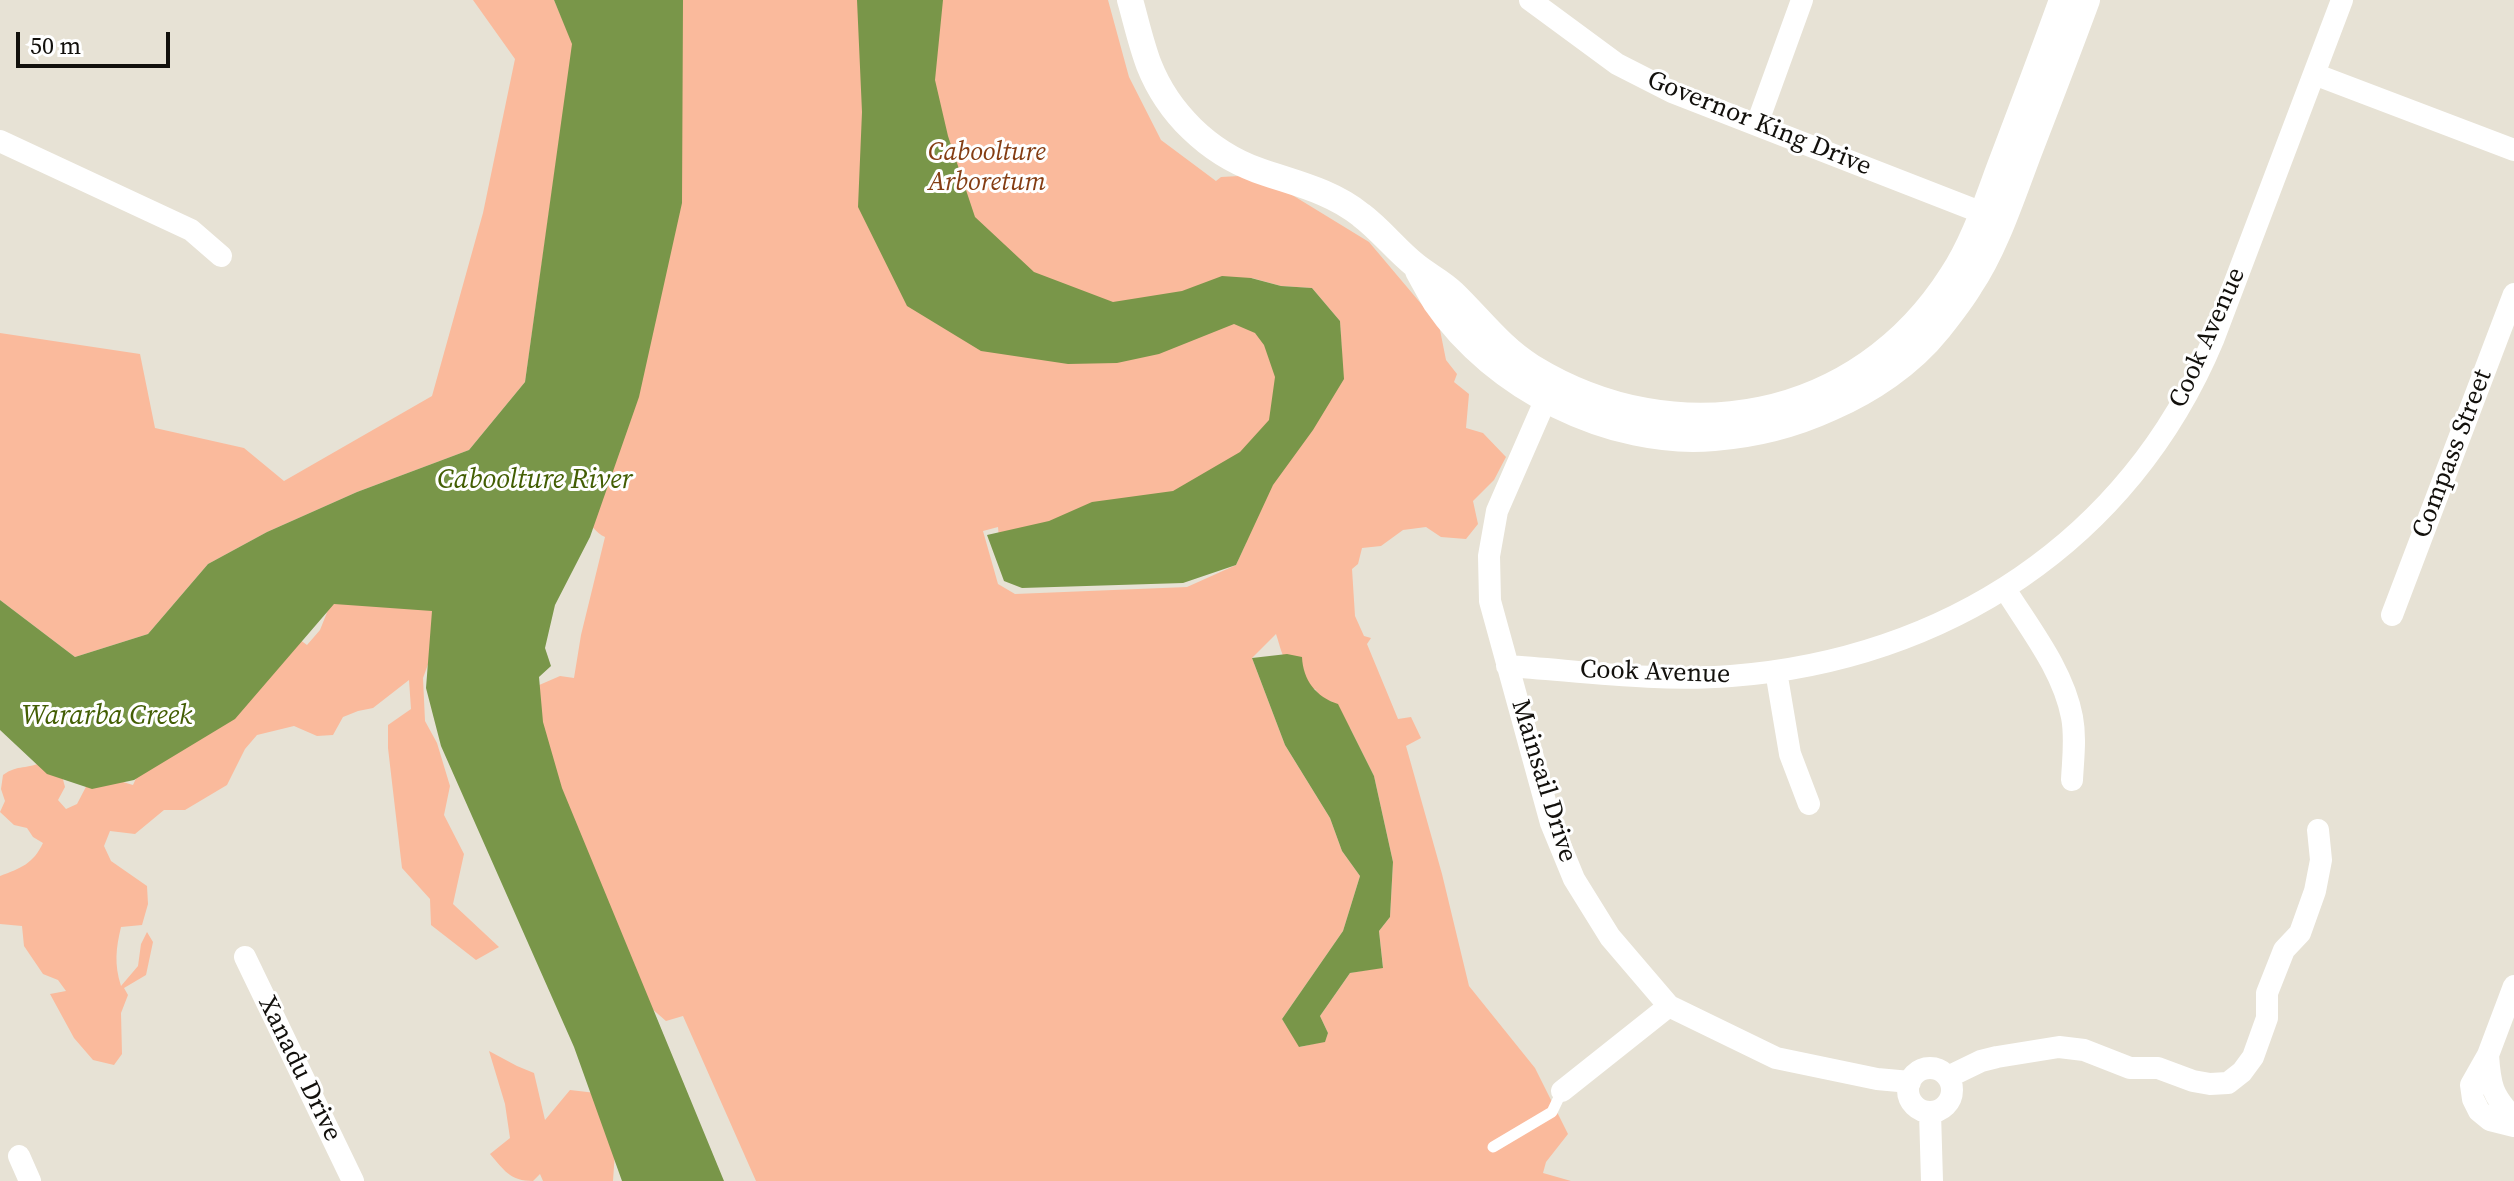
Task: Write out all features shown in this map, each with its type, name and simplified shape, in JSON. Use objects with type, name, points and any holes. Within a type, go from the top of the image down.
[{"type":"street","points":[[1130,0],[1149,65],[1165,96],[1182,120],[1202,139],[1229,158],[1255,170],[1320,190],[1350,205],[1414,265],[1450,290],[1506,347],[1528,364],[1550,390],[1642,411],[1692,417],[1733,415],[1773,408],[1807,396],[1875,360],[1905,333],[1931,305],[1992,217],[2087,0]]},
{"type":"street","name":"Governor King Drive","points":[[1530,0],[1617,64],[1672,92],[1992,217]]},
{"type":"street","points":[[1757,124],[1802,0]]},
{"type":"street","points":[[1992,217],[2062,0]]},
{"type":"street","name":"Cook Avenue","points":[[1507,666],[1689,678],[1776,671],[1856,655],[1932,628],[2005,589],[2068,543],[2130,477],[2169,424],[2206,356],[2342,0]]},
{"type":"street","points":[[2314,74],[2514,150]]},
{"type":"street","points":[[0,141],[191,230],[221,256]]},
{"type":"street","name":"Compass Street","points":[[2392,615],[2514,294]]},
{"type":"street","name":"Mainsail Drive","points":[[1550,390],[1497,511],[1489,556],[1490,601],[1551,823],[1574,879],[1610,937],[1669,1006],[1776,1058],[1877,1079],[1910,1082]]},
{"type":"street","points":[[2005,589],[2057,672],[2066,694],[2073,718],[2075,742],[2072,780]]},
{"type":"street","points":[[1776,671],[1790,754],[1809,804]]},
{"type":"street","points":[[1948,1077],[1981,1061],[2059,1047],[2084,1050],[2130,1068],[2158,1068],[2193,1081],[2228,1083],[2242,1072],[2253,1057],[2267,1018],[2267,993],[2284,950],[2300,933],[2315,891],[2321,860],[2318,830]]},
{"type":"street","name":"Xanadu Drive","points":[[245,957],[353,1181]]},
{"type":"street","points":[[2514,986],[2488,1055],[2471,1085],[2479,1111],[2490,1120],[2514,1126]]},
{"type":"street","points":[[1562,1091],[1669,1006]]},
{"type":"street","points":[[2488,1055],[2494,1096],[2514,1118]]},
{"type":"street","points":[[1924,1069],[1937,1070],[1948,1077],[1951,1097],[1943,1108],[1923,1111],[1912,1103],[1908,1089],[1910,1082],[1924,1069]]},
{"type":"street","points":[[1930,1112],[1932,1181]]},
{"type":"street","points":[[19,1156],[30,1181]]},
{"type":"lane","points":[[1493,1147],[1552,1112],[1562,1091]]},
{"type":"green space","points":[[473,0],[554,0],[573,44],[525,382],[469,450],[357,492],[267,532],[208,564],[148,634],[75,657],[0,600],[0,333],[140,354],[155,428],[244,448],[284,481],[432,396],[483,213],[515,59]]},
{"type":"green space","name":"Caboolture Arboretum","points":[[661,0],[1108,0],[1129,77],[1161,140],[1216,181],[1221,177],[1240,176],[1284,190],[1369,242],[1439,325],[1446,360],[1457,374],[1454,382],[1469,394],[1466,428],[1483,433],[1506,457],[1494,480],[1473,501],[1478,524],[1466,539],[1441,537],[1426,527],[1403,530],[1381,546],[1362,548],[1358,564],[1352,569],[1355,616],[1364,636],[1371,638],[1367,644],[1398,719],[1411,717],[1421,738],[1406,746],[1469,986],[1535,1068],[1568,1134],[1546,1162],[1543,1173],[1571,1181],[756,1181],[683,1016],[666,1021],[643,1001],[538,756],[530,689],[560,676],[574,678],[605,537],[590,522],[582,486],[606,465],[627,402],[617,379],[626,348],[644,324],[635,302],[656,277],[657,247],[669,221],[656,191],[672,176],[658,162],[654,127],[674,106],[673,85],[653,82],[639,57],[669,39],[674,22]],"holes":[[[1252,278],[1281,286],[1312,288],[1340,321],[1342,357],[1321,404],[1297,433],[1275,440],[1274,457],[1263,484],[1241,493],[1236,512],[1246,524],[1240,534],[1246,543],[1236,565],[1187,587],[1015,594],[998,584],[983,531],[998,527],[999,538],[1049,529],[1092,509],[1185,494],[1217,479],[1258,448],[1281,419],[1294,379],[1286,345],[1262,318],[1243,320]],[[1276,634],[1283,655],[1297,670],[1303,688],[1315,689],[1322,699],[1333,702],[1327,707],[1329,719],[1340,730],[1350,728],[1374,776],[1393,862],[1390,917],[1379,931],[1383,967],[1350,973],[1320,1016],[1328,1033],[1325,1041],[1300,1047],[1282,1019],[1343,931],[1360,876],[1342,851],[1330,818],[1285,745],[1252,658]]]},
{"type":"green space","points":[[334,595],[443,600],[437,640],[423,678],[425,721],[437,743],[450,786],[444,815],[464,854],[453,904],[499,947],[476,960],[431,925],[430,899],[402,868],[388,725],[411,709],[409,680],[373,708],[343,717],[333,735],[317,736],[294,726],[257,735],[245,749],[227,785],[185,810],[164,810],[135,834],[110,831],[104,846],[111,861],[147,886],[148,904],[142,925],[121,927],[116,956],[121,986],[138,966],[141,944],[147,932],[153,942],[146,975],[124,988],[128,995],[121,1013],[122,1054],[114,1065],[93,1060],[74,1038],[50,994],[66,991],[58,980],[43,974],[24,946],[22,926],[0,924],[0,876],[26,864],[43,843],[33,837],[27,828],[14,825],[0,812],[5,801],[1,789],[3,775],[13,769],[44,761],[61,772],[65,787],[58,800],[66,809],[77,804],[89,781],[113,779],[133,785],[144,761],[292,634],[307,645],[320,630]]},
{"type":"green space","points":[[489,1051],[534,1073],[545,1120],[570,1090],[596,1093],[616,1137],[613,1181],[543,1181],[540,1174],[533,1181],[513,1177],[504,1170],[490,1154],[510,1138],[505,1104]]},
{"type":"water","name":"Caboolture River","points":[[554,0],[683,0],[682,203],[639,397],[590,537],[555,605],[545,648],[551,666],[539,677],[543,722],[562,788],[724,1181],[622,1181],[574,1047],[441,746],[426,688],[432,611],[334,604],[235,719],[134,780],[92,789],[47,774],[0,730],[0,600],[75,657],[148,634],[208,564],[267,532],[357,492],[469,450],[525,382],[572,44]]},
{"type":"water","points":[[857,0],[943,0],[935,80],[948,136],[975,217],[1034,272],[1113,302],[1182,291],[1222,276],[1251,278],[1281,286],[1312,288],[1340,321],[1344,379],[1313,430],[1273,485],[1236,565],[1183,583],[1022,588],[1004,581],[987,535],[1049,521],[1092,502],[1173,491],[1240,452],[1269,420],[1275,377],[1264,345],[1255,333],[1234,324],[1159,354],[1117,363],[1068,364],[981,351],[907,306],[858,207],[862,112]]},
{"type":"water","points":[[1287,654],[1302,657],[1312,686],[1323,697],[1338,704],[1374,776],[1393,862],[1390,917],[1379,931],[1383,968],[1350,973],[1320,1016],[1328,1033],[1325,1042],[1299,1047],[1282,1019],[1343,931],[1360,876],[1342,851],[1330,818],[1285,745],[1252,658]]},
{"type":"water label","name":"Wararba Creek","points":[[107,717]]}]
